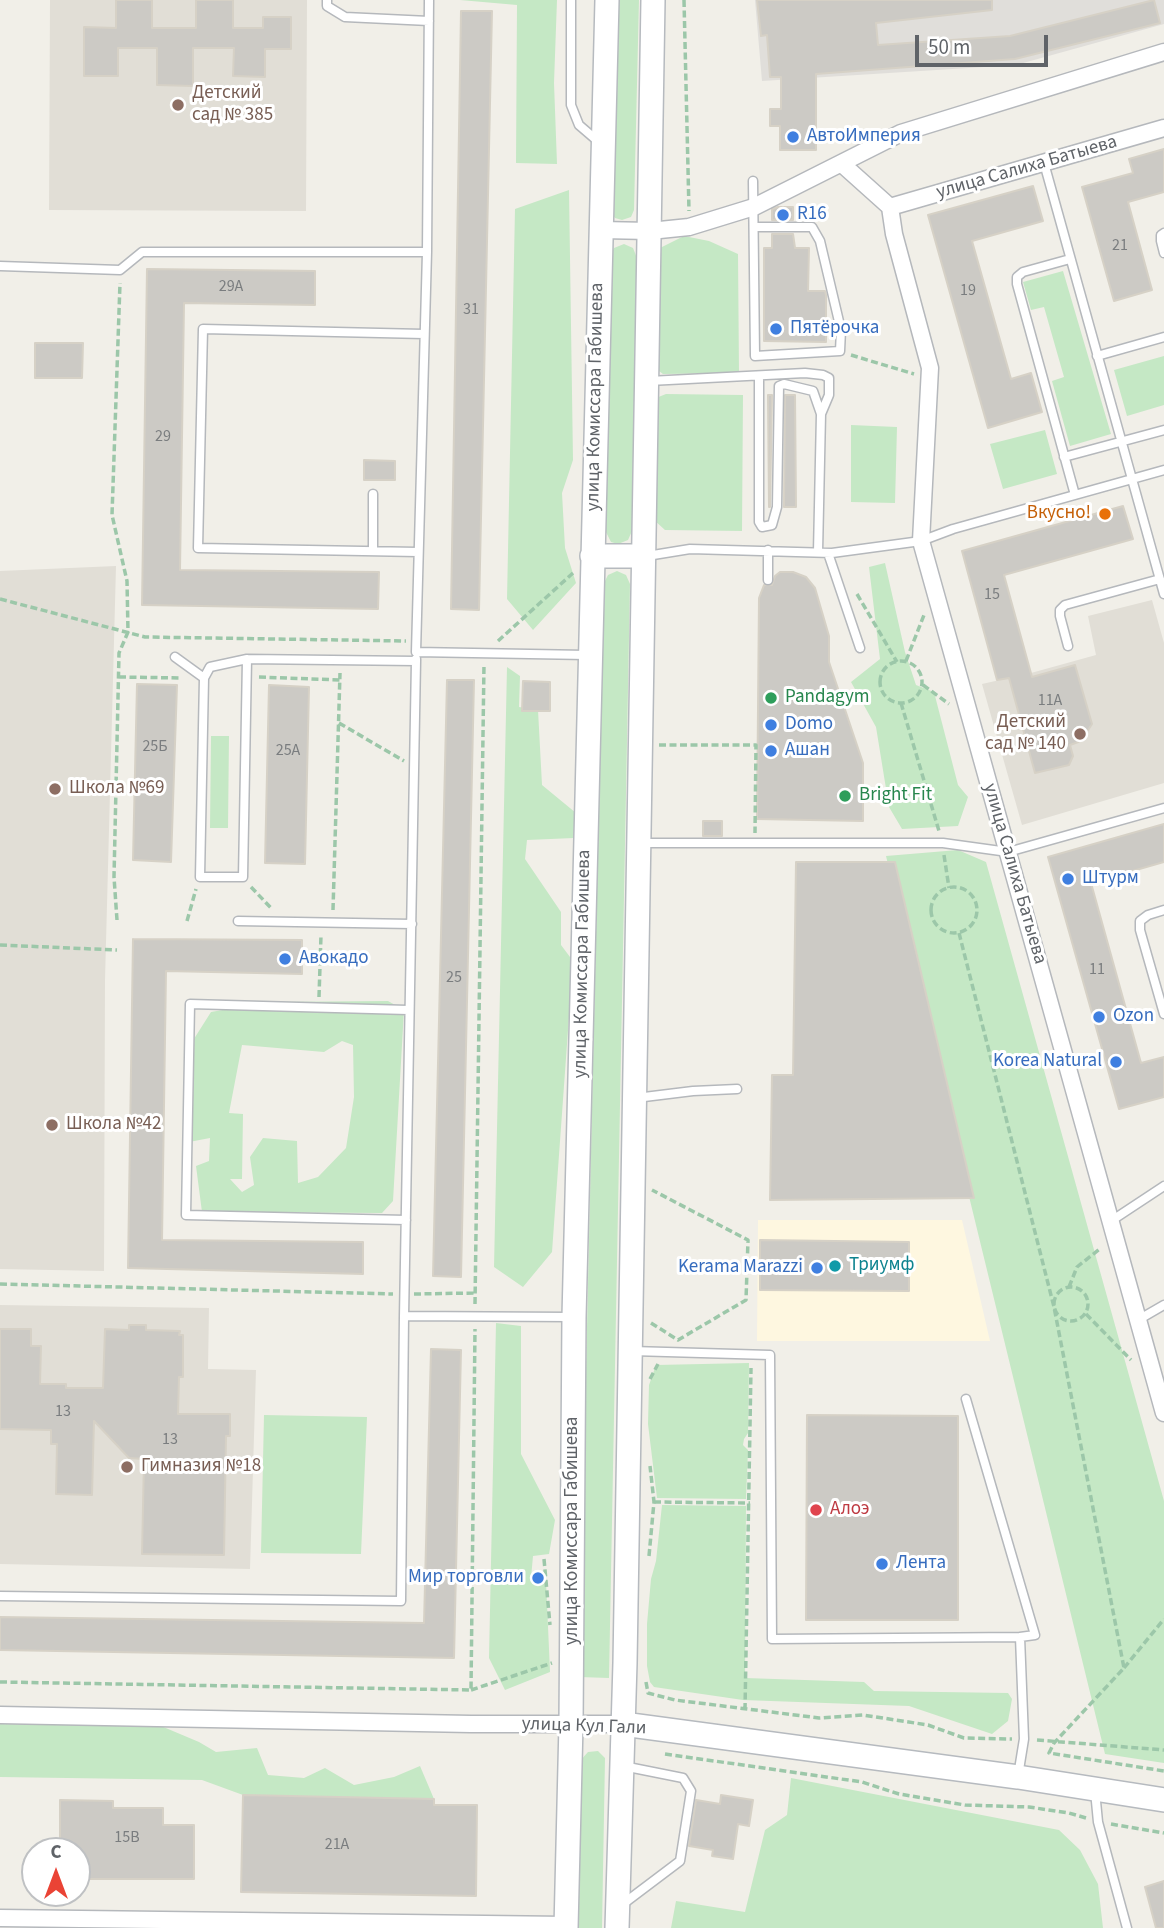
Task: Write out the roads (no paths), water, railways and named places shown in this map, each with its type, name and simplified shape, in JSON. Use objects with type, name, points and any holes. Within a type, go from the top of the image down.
[{"type":"street","name":"улица Комиссара Габишева","points":[[566,1926],[571,1724],[574,1317],[607,0]]},
{"type":"street","points":[[617,1918],[623,1724],[653,0]]},
{"type":"street","points":[[601,230],[650,231],[689,227],[754,207],[901,133],[1164,52]]},
{"type":"street","name":"улица Салиха Батыева","points":[[1164,128],[890,207],[894,234],[930,368],[921,541],[1164,1413]]},
{"type":"street","points":[[842,164],[890,207]]},
{"type":"street","points":[[592,555],[642,556]]},
{"type":"street","name":"улица Кул Гали","points":[[0,1715],[623,1724],[1018,1777],[1164,1800]]},
{"type":"street","points":[[0,1918],[566,1926]]},
{"type":"lane","points":[[327,0],[327,6],[345,18],[429,21]]},
{"type":"lane","points":[[0,1596],[401,1601],[408,1010],[427,253],[429,0]]},
{"type":"lane","points":[[571,0],[571,104],[579,125],[603,145]]},
{"type":"lane","points":[[1044,163],[1164,594]]},
{"type":"lane","points":[[753,181],[755,356],[840,351],[841,330],[820,241],[812,227],[754,227]]},
{"type":"lane","points":[[1164,233],[1161,235],[1164,253]]},
{"type":"lane","points":[[0,265],[120,270],[142,252],[427,253]]},
{"type":"lane","points":[[1070,259],[1023,272],[1017,277],[1017,284],[1075,495]]},
{"type":"lane","points":[[418,552],[198,548],[203,329],[424,334]]},
{"type":"lane","points":[[1097,356],[1164,337]]},
{"type":"lane","points":[[646,382],[823,374],[829,379],[829,395],[821,414]]},
{"type":"lane","points":[[759,377],[759,522],[762,527],[772,525],[778,507],[779,386],[784,384],[813,391],[821,414],[823,553],[860,648]]},
{"type":"lane","points":[[1064,457],[1164,430]]},
{"type":"lane","points":[[642,556],[690,549],[823,553],[921,541],[953,529],[1164,470]]},
{"type":"lane","points":[[373,494],[373,551]]},
{"type":"lane","points":[[768,550],[768,580]]},
{"type":"lane","points":[[1068,646],[1060,616],[1060,610],[1065,605],[1160,579]]},
{"type":"lane","points":[[247,659],[243,877],[200,877],[204,678],[210,667],[247,659],[590,655]]},
{"type":"lane","points":[[175,657],[204,678]]},
{"type":"lane","points":[[637,843],[943,843],[1008,852],[1164,808]]},
{"type":"lane","points":[[1164,910],[1148,915],[1140,921],[1140,930],[1164,1014]]},
{"type":"lane","points":[[239,921],[412,924]]},
{"type":"lane","points":[[406,1220],[186,1215],[190,1004],[408,1010]]},
{"type":"lane","points":[[633,1098],[737,1089]]},
{"type":"lane","points":[[1110,1221],[1164,1186]]},
{"type":"lane","points":[[1138,1320],[1164,1305]]},
{"type":"lane","points":[[404,1316],[574,1317]]},
{"type":"lane","points":[[629,1351],[770,1355],[772,1639],[1035,1635],[966,1399]]},
{"type":"lane","points":[[1018,1777],[1024,1739],[1020,1637]]},
{"type":"lane","points":[[617,1918],[680,1861],[691,1791],[683,1778],[622,1766]]},
{"type":"lane","points":[[1095,1789],[1098,1822],[1126,1928]]},
{"type":"place","name":"Детский сад № 385","points":[[178,105]]},
{"type":"place","name":"АвтоИмперия","points":[[793,137]]},
{"type":"place","name":"R16","points":[[783,215]]},
{"type":"place","name":"Пятёрочка","points":[[776,329]]},
{"type":"place","name":"Вкусно!","points":[[1105,514]]},
{"type":"place","name":"Pandagym","points":[[771,698]]},
{"type":"place","name":"Domo","points":[[771,725]]},
{"type":"place","name":"Детский сад № 140","points":[[1080,734]]},
{"type":"place","name":"Ашан","points":[[771,751]]},
{"type":"place","name":"Школа №69","points":[[55,789]]},
{"type":"place","name":"Bright Fit","points":[[845,796]]},
{"type":"place","name":"Штурм","points":[[1068,879]]},
{"type":"place","name":"Авокадо","points":[[285,959]]},
{"type":"place","name":"Ozon","points":[[1099,1017]]},
{"type":"place","name":"Korea Natural","points":[[1116,1062]]},
{"type":"place","name":"Школа №42","points":[[52,1125]]},
{"type":"place","name":"Триумф","points":[[835,1266]]},
{"type":"place","name":"Kerama Marazzi","points":[[817,1268]]},
{"type":"place","name":"Гимназия №18","points":[[127,1467]]},
{"type":"place","name":"Алоэ","points":[[816,1510]]},
{"type":"place","name":"Лента","points":[[882,1564]]},
{"type":"place","name":"Мир торговли","points":[[538,1578]]}]
